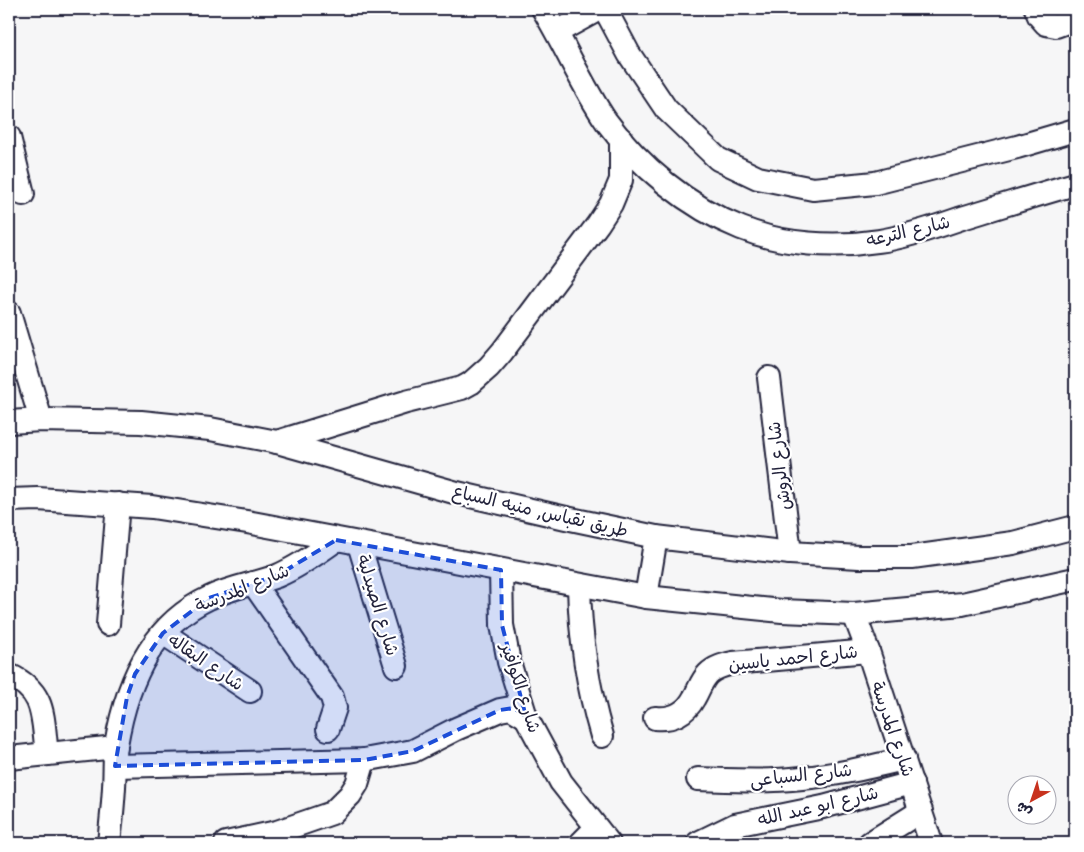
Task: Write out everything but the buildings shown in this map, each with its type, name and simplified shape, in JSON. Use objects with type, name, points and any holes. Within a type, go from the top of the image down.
[{"type":"street","name":"شارع الترعه","points":[[542,9],[564,28],[606,120],[632,152],[668,186],[705,211],[741,228],[778,239],[816,244],[844,245],[880,241],[926,230],[1037,194],[1075,184]]},
{"type":"street","points":[[1036,9],[1046,24],[1056,26],[1075,19]]},
{"type":"street","points":[[564,28],[598,10],[666,109],[718,159],[758,178],[813,189],[875,183],[1017,147],[1075,130]]},
{"type":"street","points":[[9,137],[23,194]]},
{"type":"street","points":[[277,442],[406,402],[462,388],[482,374],[502,352],[611,204],[621,180],[622,139]]},
{"type":"street","points":[[9,312],[41,420]]},
{"type":"street","name":"شارع الروش","points":[[769,378],[790,553]]},
{"type":"street","name":"طريق نقباس, منيه السباع","points":[[9,422],[41,420],[141,422],[210,429],[277,442],[457,493],[656,537],[790,553],[912,557],[1013,543],[1075,527]]},
{"type":"street","points":[[9,500],[38,498],[152,507],[247,522],[646,597],[782,611],[854,614],[962,604],[1075,579]]},
{"type":"street","points":[[108,624],[118,504]]},
{"type":"street","points":[[646,597],[656,537]]},
{"type":"street","name":"شارع المدرسة","points":[[109,843],[115,756],[127,697],[135,674],[162,632],[186,611],[209,598],[278,576],[315,555],[336,540]]},
{"type":"street","name":"شارع الصيدلية","points":[[360,544],[396,666]]},
{"type":"street","name":"شارع الكوافير","points":[[501,570],[502,625],[509,662],[526,717],[561,782],[596,838]]},
{"type":"street","points":[[253,583],[332,697],[336,708],[328,729]]},
{"type":"street","points":[[579,585],[584,661],[602,736]]},
{"type":"street","name":"شارع المدرسة","points":[[854,614],[932,843]]},
{"type":"street","name":"شارع البقاله","points":[[162,632],[250,691]]},
{"type":"street","name":"شارع احمد ياسين","points":[[655,718],[671,718],[685,710],[707,674],[718,666],[868,651]]},
{"type":"street","points":[[9,675],[28,686],[40,705],[47,754]]},
{"type":"street","points":[[9,758],[47,754],[364,760],[413,751],[456,729],[500,710],[511,708],[526,717]]},
{"type":"street","name":"شارع السباعى","points":[[698,779],[750,781],[802,778],[853,771],[904,759]]},
{"type":"street","points":[[226,843],[277,832],[332,813],[350,795],[359,778],[364,760]]},
{"type":"street","name":"شارع ابو عبد الله","points":[[698,843],[734,825],[823,807],[912,783]]},
{"type":"street","points":[[870,843],[921,811]]},
{"type":"highlighted area","points":[[336,540],[501,570],[502,625],[526,717],[514,708],[500,710],[413,751],[364,760],[115,766],[127,697],[135,674],[163,633],[209,598],[278,575]]}]
